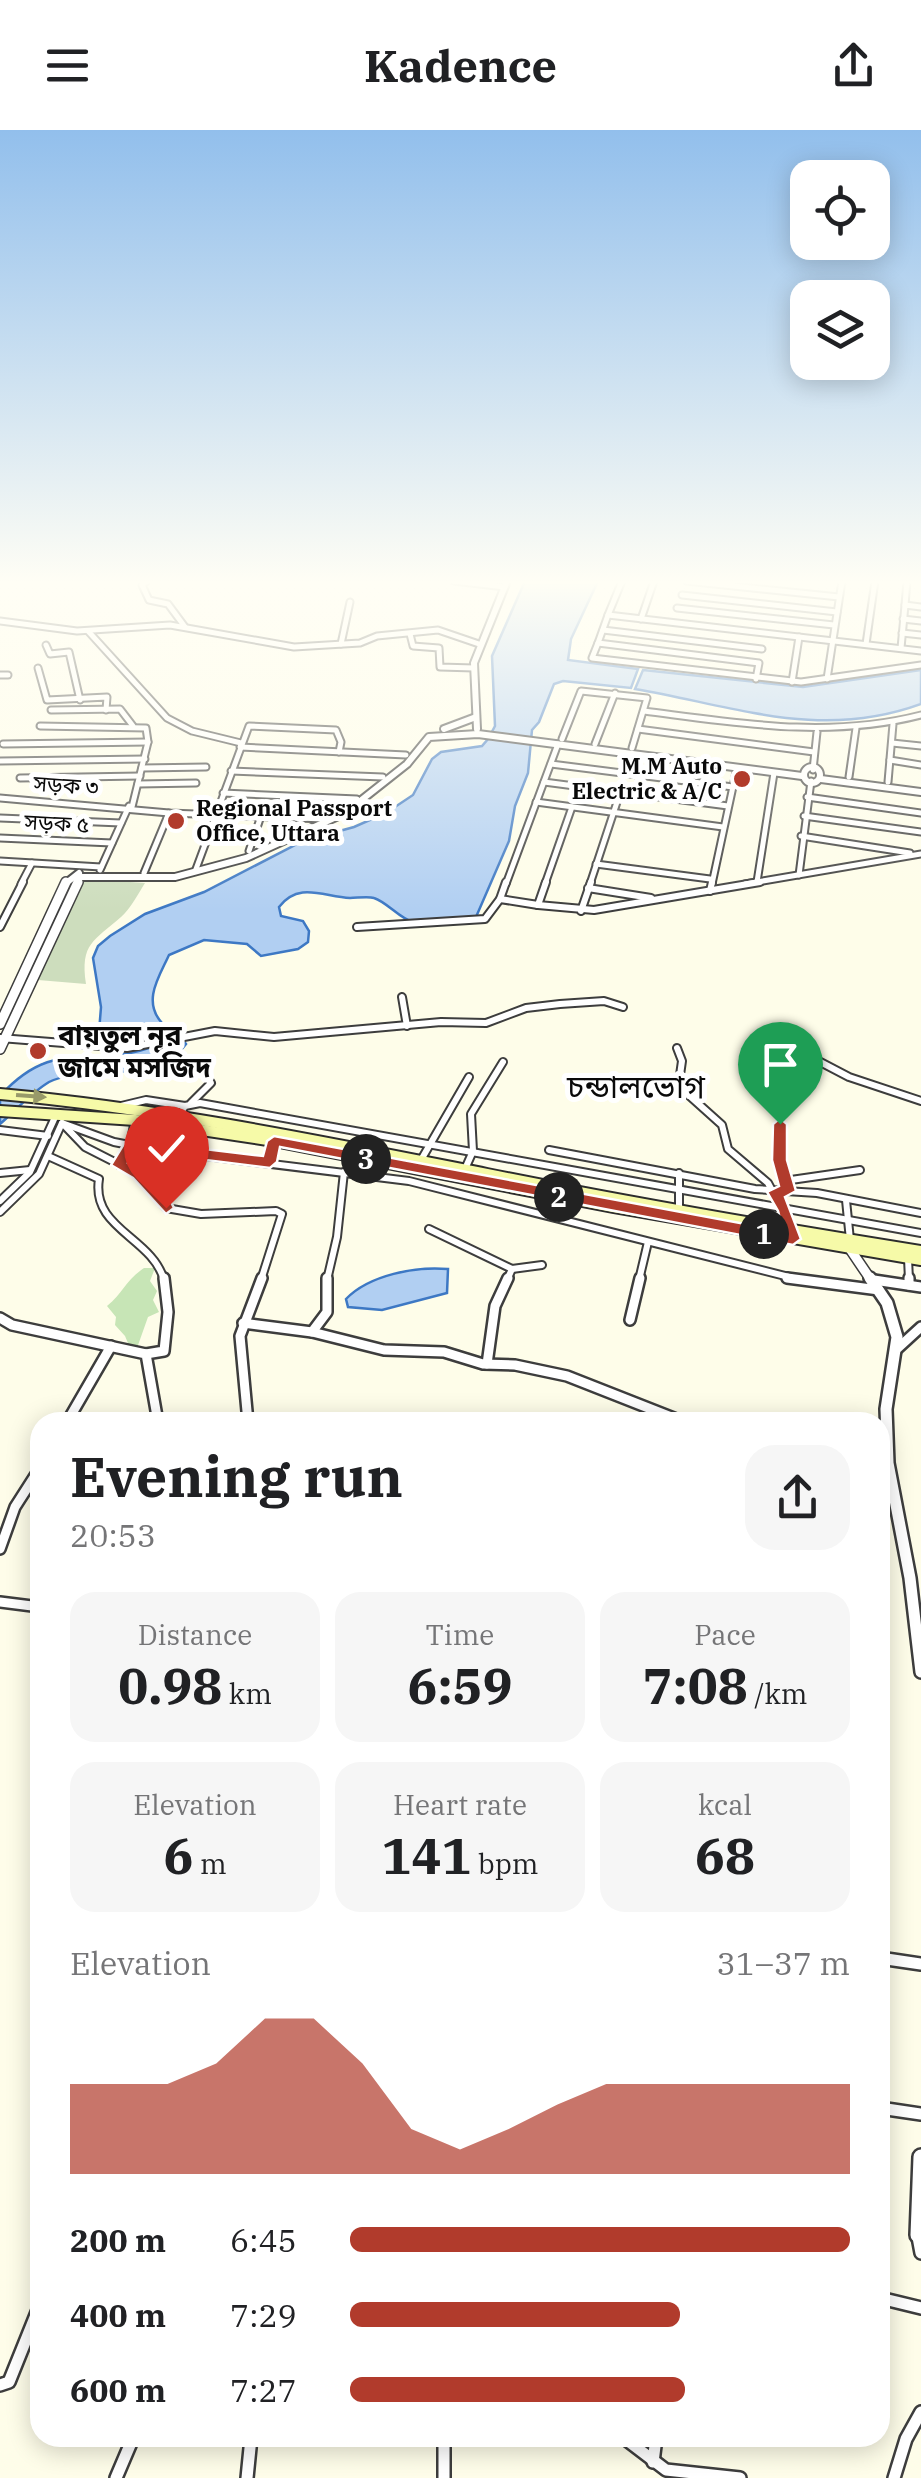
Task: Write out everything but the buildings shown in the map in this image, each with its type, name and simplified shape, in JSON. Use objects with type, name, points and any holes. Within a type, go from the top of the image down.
[{"type":"main road","points":[[0,1094],[84,1100],[118,1107],[185,1108],[237,1126],[793,1235]]},
{"type":"main road","points":[[65,1118],[84,1100]]},
{"type":"main road","points":[[0,1110],[65,1118],[135,1120],[274,1141],[915,1259]]},
{"type":"main road","points":[[850,1245],[921,1251]]},
{"type":"street","points":[[44,691],[47,700],[107,696],[106,710]]},
{"type":"street","points":[[78,691],[80,700]]},
{"type":"street","points":[[141,691],[168,720],[240,745],[406,755]]},
{"type":"street","points":[[475,691],[479,730]]},
{"type":"street","points":[[357,927],[481,922],[500,900],[556,741],[578,693],[584,691]]},
{"type":"street","points":[[589,691],[647,698],[632,748]]},
{"type":"street","points":[[595,744],[615,694]]},
{"type":"street","points":[[51,710],[121,710],[133,726]]},
{"type":"street","points":[[644,712],[817,733],[893,726],[921,715]]},
{"type":"street","points":[[0,1024],[77,874],[100,868],[144,873],[196,869],[250,851],[324,819],[357,799],[406,755],[422,734],[476,716]]},
{"type":"street","points":[[40,726],[133,726],[147,730],[138,784],[100,868]]},
{"type":"street","points":[[196,869],[240,745],[252,726],[334,730],[341,742],[339,752]]},
{"type":"street","points":[[888,782],[893,726]]},
{"type":"street","points":[[444,729],[479,730],[738,768],[849,777],[921,789]]},
{"type":"street","points":[[638,729],[814,752]]},
{"type":"street","points":[[0,861],[32,863],[77,874],[175,877],[246,858],[345,813],[407,764],[428,737],[479,730]]},
{"type":"street","points":[[849,777],[855,730]]},
{"type":"street","points":[[798,875],[817,733]]},
{"type":"street","points":[[556,741],[921,789]]},
{"type":"street","points":[[3,744],[148,742]]},
{"type":"street","points":[[892,743],[921,746]]},
{"type":"street","points":[[0,761],[144,758]]},
{"type":"street","points":[[890,760],[921,765]]},
{"type":"street","points":[[550,764],[732,788]]},
{"type":"street","points":[[20,778],[206,768]]},
{"type":"street","points":[[710,890],[738,768]]},
{"type":"street","points":[[231,771],[383,778]]},
{"type":"street","points":[[757,882],[774,772]]},
{"type":"street","points":[[544,782],[728,806]]},
{"type":"street","points":[[138,784],[196,783]]},
{"type":"street","points":[[580,910],[620,792]]},
{"type":"street","points":[[223,793],[357,799]]},
{"type":"street","points":[[807,797],[921,812]]},
{"type":"street","name":"সড়ক ৩","points":[[0,798],[130,806],[168,813],[324,819]]},
{"type":"street","points":[[536,802],[723,827]]},
{"type":"street","points":[[500,900],[538,905],[572,807]]},
{"type":"street","points":[[144,873],[168,813]]},
{"type":"street","points":[[250,851],[261,816]]},
{"type":"street","points":[[804,816],[921,832]]},
{"type":"street","points":[[0,818],[121,824]]},
{"type":"street","points":[[801,836],[920,854]]},
{"type":"street","name":"সড়ক ৫","points":[[0,838],[112,843]]},
{"type":"street","points":[[550,872],[538,905],[580,910],[920,854]]},
{"type":"street","points":[[0,927],[32,863]]},
{"type":"street","points":[[596,864],[710,879]]},
{"type":"street","points":[[588,888],[661,899]]},
{"type":"street","points":[[0,1050],[51,925]]},
{"type":"street","points":[[402,997],[407,1026]]},
{"type":"street","points":[[2,1038],[117,1048],[215,1031],[274,1037],[441,1022],[486,1023],[526,1008],[560,1004],[604,1002],[623,1007]]},
{"type":"street","points":[[676,1048],[682,1062],[678,1069],[679,1084],[695,1103],[720,1122],[729,1151],[747,1159],[774,1192],[786,1210],[793,1235]]},
{"type":"street","points":[[805,1054],[849,1077],[921,1100]]},
{"type":"street","points":[[465,1169],[473,1151],[472,1114],[477,1099],[504,1062]]},
{"type":"street","points":[[185,1108],[212,1083],[201,1068]]},
{"type":"street","points":[[421,1160],[469,1077]]},
{"type":"street","points":[[185,1108],[245,1110],[921,1233]]},
{"type":"street","points":[[237,1126],[245,1110]]},
{"type":"street","points":[[0,1201],[28,1173],[48,1136],[65,1118]]},
{"type":"street","points":[[65,1118],[130,1145],[409,1181],[778,1276],[921,1288]]},
{"type":"street","points":[[0,1212],[39,1174],[65,1118]]},
{"type":"street","points":[[65,1118],[84,1147],[138,1174],[166,1208],[180,1212],[280,1212],[274,1248],[244,1323],[239,1361],[248,1412]]},
{"type":"street","points":[[119,1165],[130,1145],[135,1120]]},
{"type":"street","points":[[780,1124],[788,1191]]},
{"type":"street","points":[[338,1145],[344,1127]]},
{"type":"street","points":[[0,1130],[48,1136]]},
{"type":"street","points":[[393,1155],[403,1138]]},
{"type":"street","points":[[270,1162],[274,1141]]},
{"type":"street","points":[[549,1150],[774,1192],[920,1212],[921,1225]]},
{"type":"street","points":[[0,1318],[12,1325],[146,1354],[164,1352],[169,1319],[162,1270],[99,1209],[99,1179],[48,1156]]},
{"type":"street","points":[[784,1181],[860,1170]]},
{"type":"street","points":[[312,1332],[327,1312],[324,1288],[337,1237],[344,1172]]},
{"type":"street","points":[[0,1176],[28,1173]]},
{"type":"street","points":[[679,1174],[679,1211]]},
{"type":"street","points":[[597,1196],[603,1175]]},
{"type":"street","points":[[719,1197],[719,1218]]},
{"type":"street","points":[[846,1200],[850,1245],[891,1312],[896,1352],[886,1412]]},
{"type":"street","points":[[430,1229],[512,1269],[542,1265]]},
{"type":"street","points":[[630,1320],[648,1242]]},
{"type":"street","points":[[908,1286],[915,1259]]},
{"type":"street","points":[[486,1364],[495,1306],[512,1269]]},
{"type":"street","points":[[244,1323],[312,1332],[384,1350],[444,1352],[486,1364],[566,1376],[658,1412]]},
{"type":"street","points":[[896,1352],[921,1327]]},
{"type":"street","points":[[72,1412],[111,1346]]},
{"type":"street","points":[[146,1354],[156,1412]]},
{"type":"street","points":[[0,1549],[15,1507],[30,1484]]},
{"type":"street","points":[[890,1490],[910,1578],[921,1672]]},
{"type":"street","points":[[0,1602],[30,1606]]},
{"type":"street","points":[[890,1959],[921,1964]]},
{"type":"street","points":[[890,2109],[921,2114]]},
{"type":"street","points":[[921,2157],[921,2253]]},
{"type":"street","points":[[890,2300],[921,2308]]},
{"type":"street","points":[[0,2386],[8,2382],[30,2328]]},
{"type":"street","points":[[894,2478],[906,2439],[921,2412]]},
{"type":"street","points":[[116,2478],[128,2447]]},
{"type":"street","points":[[247,2478],[250,2447]]},
{"type":"street","points":[[444,2447],[444,2478]]},
{"type":"street","points":[[635,2447],[666,2470],[740,2478]]},
{"type":"street","points":[[653,2462],[655,2447]]},
{"type":"green space","points":[[82,881],[145,883],[125,913],[91,944],[85,960],[86,984],[38,980]]},
{"type":"green space","points":[[144,1268],[155,1268],[150,1281],[157,1291],[153,1300],[159,1312],[148,1317],[137,1348],[130,1348],[107,1306]]},
{"type":"water","points":[[493,691],[551,691],[532,730],[528,773],[515,806],[509,841],[476,917],[421,923],[408,920],[372,897],[295,894],[279,907],[281,916],[303,921],[309,931],[308,942],[298,949],[261,956],[247,944],[204,940],[169,955],[157,980],[153,1006],[162,1023],[186,1044],[173,1057],[138,1070],[63,1077],[49,1082],[0,1124],[0,1096],[39,1066],[57,1059],[113,1055],[157,1045],[153,1040],[106,1038],[99,1032],[101,1007],[93,958],[98,946],[110,936],[145,914],[204,892],[303,841],[354,827],[386,813],[413,795],[432,759],[441,752],[482,746],[495,726]]},
{"type":"water","points":[[643,691],[921,691],[921,704],[848,720],[812,720]]},
{"type":"water","points":[[422,1269],[448,1269],[447,1293],[382,1310],[348,1307],[346,1299],[380,1278]]},
{"type":"place","name":"M.M Auto Electric & A/C","points":[[742,779]]},
{"type":"place","name":"Regional Passport Office, Uttara","points":[[176,821]]},
{"type":"place","name":"বায়তুল নূর জামে মসজিদ","points":[[38,1051]]},
{"type":"district","name":"চন্ডালভোগ","points":[[636,1087]]},
{"type":"route","points":[[166,1208],[147,1182],[119,1165],[130,1145],[270,1162],[274,1141],[793,1239],[786,1210],[774,1192],[788,1191],[780,1160],[780,1124]]}]
